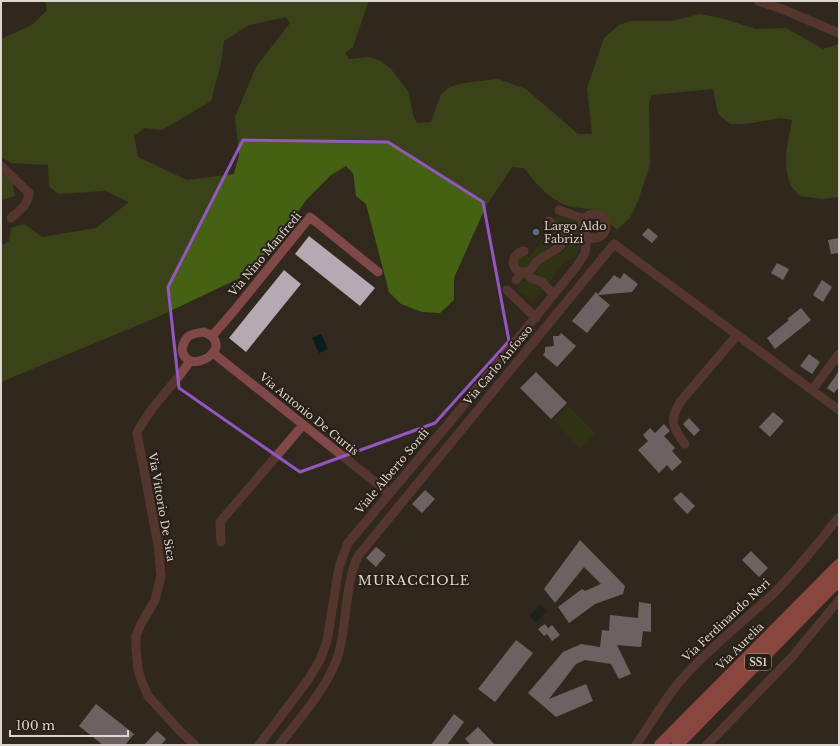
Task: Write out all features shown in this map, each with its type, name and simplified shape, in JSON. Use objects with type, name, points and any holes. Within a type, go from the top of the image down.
[{"type":"highway","points":[[784,620],[815,580],[839,556]]},
{"type":"highway","name":"Via Aurelia","points":[[660,745],[839,565]]},
{"type":"highway","name":"SS1","points":[[677,745],[839,580]]},
{"type":"street","points":[[758,1],[839,33]]},
{"type":"street","points":[[1,166],[29,193],[29,200],[25,206],[11,218]]},
{"type":"street","points":[[559,210],[584,219]]},
{"type":"street","points":[[590,214],[600,215],[606,223],[606,228],[603,234],[596,238],[587,236],[582,228],[582,222],[584,219],[590,214]]},
{"type":"street","name":"Via Nino Manfredi","points":[[212,336],[310,217],[378,272]]},
{"type":"street","points":[[516,280],[524,272],[532,268],[537,262],[561,245],[561,233],[548,221]]},
{"type":"street","points":[[603,234],[614,244],[839,410]]},
{"type":"street","name":"Viale Alberto Sordi","points":[[259,745],[308,680],[320,660],[327,641],[339,567],[348,543],[536,318],[577,266],[585,253],[587,236]]},
{"type":"street","name":"Via Carlo Anfosso","points":[[279,745],[321,689],[335,664],[341,642],[353,569],[358,556],[614,244]]},
{"type":"street","points":[[524,251],[520,251],[515,256],[513,262],[516,269],[524,272],[531,278],[542,282],[554,295]]},
{"type":"street","points":[[507,290],[536,318]]},
{"type":"street","points":[[204,332],[212,336],[216,342],[216,348],[213,353],[208,358],[199,361],[190,361],[185,358],[182,350],[183,344],[189,337],[196,333],[204,332]]},
{"type":"street","points":[[685,444],[674,429],[673,417],[676,408],[737,335]]},
{"type":"street","name":"Via Antonio De Curtis","points":[[213,353],[389,493]]},
{"type":"street","points":[[812,390],[839,354]]},
{"type":"street","name":"Via Vittorio De Sica","points":[[190,361],[181,376],[144,418],[136,434],[158,545],[161,576],[155,600],[136,636],[136,648],[138,670],[148,696],[195,745]]},
{"type":"street","points":[[454,417],[464,425]]},
{"type":"street","points":[[221,542],[220,522],[303,425]]},
{"type":"street","name":"Via Ferdinando Neri","points":[[636,745],[658,710],[684,677],[704,656],[783,583],[839,517]]},
{"type":"street","points":[[707,745],[792,657],[839,600]]},
{"type":"highlighted area","points":[[243,140],[388,142],[483,202],[509,341],[435,423],[300,472],[179,388],[168,287]]},
{"type":"green space","points":[[45,1],[371,1],[368,3],[353,47],[345,53],[349,59],[370,57],[381,61],[391,69],[409,93],[413,115],[417,123],[431,122],[441,94],[450,87],[464,83],[498,79],[526,89],[578,134],[592,134],[587,88],[604,38],[619,25],[631,21],[672,21],[700,14],[721,18],[756,29],[786,28],[823,49],[839,44],[839,197],[823,199],[800,196],[792,187],[786,168],[786,160],[792,120],[781,118],[746,124],[730,124],[718,114],[713,89],[651,95],[649,104],[650,165],[638,201],[630,218],[617,230],[601,211],[565,205],[545,192],[524,168],[512,167],[486,206],[454,278],[454,300],[440,313],[422,312],[401,304],[389,292],[366,204],[356,196],[353,173],[346,166],[331,175],[307,199],[282,234],[248,274],[160,316],[1,382],[1,246],[9,241],[11,228],[24,224],[42,237],[96,228],[129,202],[105,191],[58,194],[49,186],[48,165],[11,163],[1,157],[1,39],[32,25],[47,10]],"holes":[[[286,17],[290,23],[256,67],[235,117],[239,155],[234,174],[187,180],[138,157],[134,136],[145,128],[162,130],[211,101],[221,63],[224,41],[249,25]]]},
{"type":"green space","points":[[1,173],[12,181],[15,196],[1,200]]},
{"type":"green space","name":"Largo Aldo Fabrizi","points":[[559,214],[577,222],[581,236],[581,243],[575,257],[565,262],[548,284],[536,273],[535,270],[547,260],[565,250],[569,243],[566,232],[555,221],[556,216]]},
{"type":"green space","name":"Largo Aldo Fabrizi","points":[[549,227],[557,235],[555,242],[532,259],[527,267],[521,267],[517,264],[517,258],[525,254],[529,257],[547,234],[545,231]]},
{"type":"green space","points":[[524,280],[537,283],[543,289],[533,301],[519,291],[519,284]]},
{"type":"green space","points":[[569,407],[595,434],[580,448],[554,420]]},
{"type":"shaded area","points":[[321,334],[328,349],[319,353],[312,338]]},
{"type":"shaded area","points":[[540,604],[547,611],[536,622],[529,616]]},
{"type":"building","points":[[648,228],[658,236],[652,243],[642,235]]},
{"type":"building","points":[[309,236],[375,288],[360,306],[295,254]]},
{"type":"building","points":[[839,238],[839,253],[831,254],[828,240]]},
{"type":"building","points":[[777,263],[789,269],[783,280],[771,273]]},
{"type":"building","points":[[284,270],[301,284],[246,352],[229,338]]},
{"type":"building","points":[[624,273],[638,284],[632,292],[598,295],[610,305],[587,333],[572,321],[596,292],[598,294],[614,275],[620,279]]},
{"type":"building","points":[[822,280],[832,287],[823,302],[813,295]]},
{"type":"building","points":[[801,308],[811,320],[775,349],[767,338]]},
{"type":"building","points":[[561,333],[576,346],[557,367],[543,355],[545,352],[545,347],[554,346],[553,336],[559,336]]},
{"type":"building","points":[[809,354],[820,362],[812,374],[800,366]]},
{"type":"building","points":[[839,371],[839,387],[834,393],[827,388]]},
{"type":"building","points":[[536,372],[567,403],[551,419],[520,388]]},
{"type":"building","points":[[773,412],[784,421],[770,437],[759,427]]},
{"type":"building","points":[[689,418],[700,430],[694,436],[683,424]]},
{"type":"building","points":[[664,424],[670,431],[664,436],[675,448],[672,451],[682,462],[672,471],[667,465],[659,473],[638,450],[648,441],[643,435],[650,428],[655,433]]},
{"type":"building","points":[[425,490],[435,499],[422,513],[412,504]]},
{"type":"building","points":[[681,492],[695,506],[687,514],[673,499]]},
{"type":"building","points":[[580,540],[625,586],[623,594],[595,604],[569,623],[558,607],[582,589],[585,591],[601,584],[584,567],[555,603],[544,589]]},
{"type":"building","points":[[376,547],[386,555],[376,567],[366,558]]},
{"type":"building","points":[[751,551],[768,568],[759,577],[742,560]]},
{"type":"building","points":[[639,602],[651,604],[651,632],[643,631],[641,647],[617,645],[631,674],[619,679],[611,664],[585,660],[576,664],[549,699],[586,684],[593,701],[556,717],[528,693],[563,652],[581,644],[600,647],[602,630],[609,631],[610,615],[638,618]]},
{"type":"building","points":[[545,624],[548,628],[552,625],[560,635],[552,641],[547,634],[544,636],[538,629]]},
{"type":"building","points":[[516,640],[533,653],[495,702],[478,689]]},
{"type":"building","points":[[96,704],[134,734],[125,745],[103,745],[79,726]]},
{"type":"building","points":[[454,714],[464,722],[447,745],[431,745]]},
{"type":"building","points":[[478,727],[495,745],[471,745],[465,739]]},
{"type":"building","points":[[157,731],[166,739],[161,745],[144,745]]},
{"type":"place","name":"Largo Aldo Fabrizi","points":[[536,232]]},
{"type":"district","name":"MURACCIOLE","points":[[414,580]]}]
